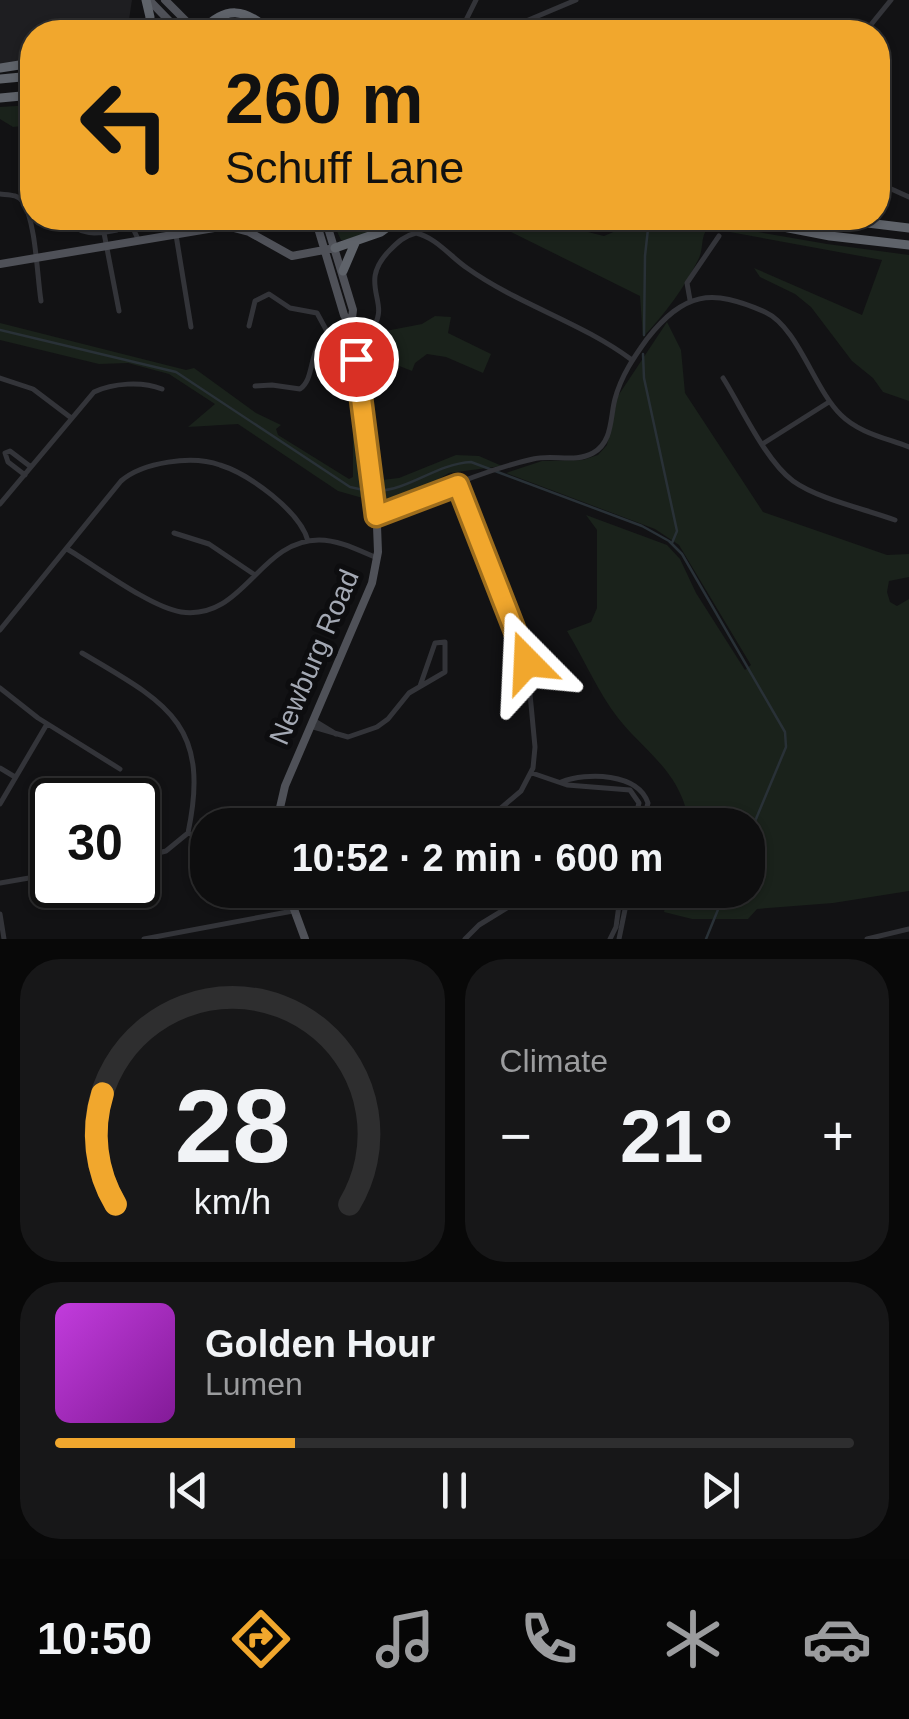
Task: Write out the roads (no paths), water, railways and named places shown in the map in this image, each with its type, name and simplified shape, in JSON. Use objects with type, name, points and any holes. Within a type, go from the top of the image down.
[{"type":"highway","points":[[213,20],[234,11],[256,20]]},
{"type":"highway","points":[[330,249],[383,230]]},
{"type":"highway","points":[[799,230],[909,245]]},
{"type":"highway","points":[[342,270],[357,241]]},
{"type":"main road","points":[[147,0],[168,20]]},
{"type":"main road","points":[[165,0],[186,20]]},
{"type":"main road","points":[[0,264],[207,230]]},
{"type":"main road","points":[[242,230],[292,256],[330,249]]},
{"type":"main road","name":"Newburg Road","points":[[280,808],[285,786],[372,582],[377,558],[376,516],[352,329],[353,310],[342,270],[321,230]]},
{"type":"main road","name":"Newburg Road","points":[[327,230],[344,315],[352,329]]},
{"type":"main road","points":[[293,908],[305,939]]},
{"type":"street","points":[[528,20],[576,0]]},
{"type":"street","points":[[875,20],[891,0]]},
{"type":"street","points":[[29,230],[41,301]]},
{"type":"street","points":[[80,230],[116,230]]},
{"type":"street","points":[[134,230],[139,241]]},
{"type":"street","points":[[104,233],[118,311]]},
{"type":"street","points":[[255,386],[272,384],[293,390],[304,387],[310,377],[312,357],[330,335],[376,323],[377,265],[401,239],[416,233],[425,235],[481,278],[600,338],[632,360]]},
{"type":"street","points":[[176,235],[192,327]]},
{"type":"street","points":[[690,300],[687,283],[719,236]]},
{"type":"street","points":[[250,326],[255,300],[268,294],[290,308],[317,313],[330,335]]},
{"type":"street","points":[[376,516],[501,469],[538,458],[583,457],[599,449],[607,437],[615,396],[632,360],[669,313],[690,300],[710,296],[727,298],[773,316],[828,402],[857,428],[909,447]]},
{"type":"street","points":[[0,378],[33,389],[70,418]]},
{"type":"street","points":[[723,378],[776,464],[796,483],[895,520]]},
{"type":"street","points":[[0,504],[90,395],[105,388],[142,384],[162,389]]},
{"type":"street","points":[[764,442],[828,402]]},
{"type":"street","points":[[24,475],[8,462],[5,453],[10,452],[31,467]]},
{"type":"street","points":[[0,630],[130,473],[150,464],[214,463],[235,472],[294,513],[308,541]]},
{"type":"street","points":[[458,485],[527,662],[534,747],[532,773],[515,798],[502,808]]},
{"type":"street","points":[[174,532],[209,544],[255,576]]},
{"type":"street","points":[[67,549],[156,603],[183,612],[223,605],[280,552],[308,541],[334,542],[377,558]]},
{"type":"street","points":[[311,723],[352,737],[383,724],[409,692],[420,686],[445,672],[446,644],[442,641],[435,643],[420,686]]},
{"type":"street","points":[[82,652],[146,691],[167,710],[192,753],[196,776],[188,832],[160,852]]},
{"type":"street","points":[[0,688],[47,724],[120,769]]},
{"type":"street","points":[[0,804],[47,724]]},
{"type":"street","points":[[0,768],[15,777]]},
{"type":"street","points":[[532,773],[560,782],[573,778],[633,783],[646,798],[644,808]]},
{"type":"street","points":[[0,883],[30,878]]},
{"type":"street","points":[[465,939],[507,908]]},
{"type":"street","points":[[610,939],[619,908]]},
{"type":"street","points":[[619,939],[625,908]]},
{"type":"street","points":[[144,939],[294,911]]},
{"type":"street","points":[[0,914],[4,939]]},
{"type":"street","points":[[867,939],[909,930]]},
{"type":"waterway","points":[[644,335],[648,230]]},
{"type":"waterway","points":[[0,330],[176,372],[350,487],[368,491]]},
{"type":"waterway","points":[[643,354],[644,378],[677,531],[672,543]]},
{"type":"waterway","points":[[376,491],[471,462],[642,526],[669,541],[682,554],[785,732],[786,747],[761,808]]},
{"type":"waterway","points":[[706,939],[719,908]]}]
